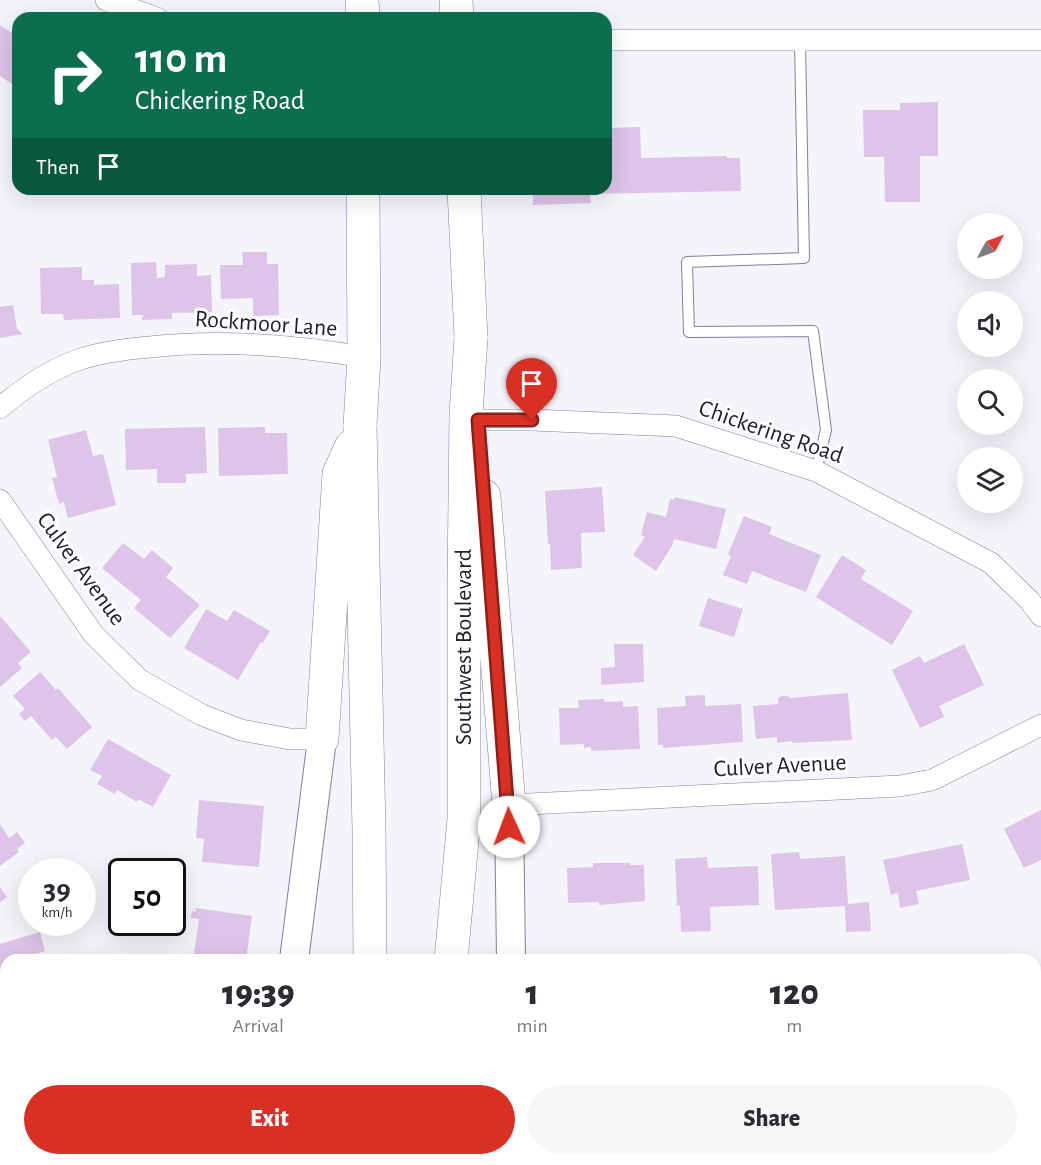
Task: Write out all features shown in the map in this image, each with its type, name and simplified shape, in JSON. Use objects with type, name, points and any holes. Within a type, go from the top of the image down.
[{"type":"main road","points":[[363,195],[364,357],[360,426],[370,954]]},
{"type":"main road","name":"Southwest Boulevard","points":[[452,954],[464,819],[466,414],[471,338],[464,195]]},
{"type":"main road","points":[[471,338],[509,805],[511,954]]},
{"type":"main road","points":[[295,954],[322,739],[339,474],[360,426]]},
{"type":"street","points":[[106,0],[141,12]]},
{"type":"street","points":[[612,40],[1041,40]]},
{"type":"street","name":"Rockmoor Lane","points":[[0,408],[40,378],[77,360],[117,350],[228,342],[323,350],[364,357]]},
{"type":"street","name":"Chickering Road","points":[[478,420],[676,426],[816,471],[991,563],[1029,600],[1041,616]]},
{"type":"street","name":"Culver Avenue","points":[[0,500],[94,635],[140,680],[202,715],[241,730],[290,739],[322,739]]},
{"type":"street","name":"Culver Avenue","points":[[509,805],[900,786],[932,780],[1041,725]]},
{"type":"lane","points":[[800,41],[804,258],[687,262],[689,332],[813,332],[826,430],[816,471]]},
{"type":"building","points":[[0,25],[12,33],[12,84],[0,76]]},
{"type":"building","points":[[938,102],[938,156],[920,156],[920,202],[885,202],[884,157],[864,157],[863,110],[900,110],[900,103]]},
{"type":"building","points":[[640,127],[641,158],[727,156],[727,158],[740,158],[741,191],[612,194],[612,128]]},
{"type":"building","points":[[533,195],[590,195],[591,203],[533,205]]},
{"type":"building","points":[[242,252],[267,252],[267,264],[278,264],[279,315],[253,316],[253,298],[221,299],[220,265],[243,265]]},
{"type":"building","points":[[156,262],[157,278],[165,277],[165,265],[197,264],[197,276],[211,275],[212,312],[172,313],[172,319],[142,320],[143,315],[132,315],[131,263]]},
{"type":"building","points":[[82,267],[82,280],[94,280],[94,285],[119,284],[120,318],[64,320],[63,314],[41,314],[40,268]]},
{"type":"building","points":[[13,305],[17,329],[23,334],[0,338],[0,307]]},
{"type":"building","points":[[205,427],[207,473],[186,474],[186,483],[157,483],[157,469],[126,470],[125,429]]},
{"type":"building","points":[[265,427],[265,433],[287,433],[288,474],[219,476],[218,428]]},
{"type":"building","points":[[86,430],[93,456],[103,454],[116,505],[68,518],[64,502],[59,504],[52,478],[57,477],[48,440]]},
{"type":"building","points":[[602,487],[605,532],[581,533],[582,568],[551,570],[545,491]]},
{"type":"building","points":[[675,497],[726,509],[716,549],[674,539],[656,571],[633,555],[645,537],[641,535],[647,512],[666,517],[670,499],[674,500]]},
{"type":"building","points":[[744,516],[772,527],[769,534],[821,555],[806,592],[752,571],[747,584],[723,575],[731,556],[728,554]]},
{"type":"building","points":[[123,543],[144,559],[152,550],[173,568],[166,577],[200,605],[170,638],[134,608],[141,600],[102,568]]},
{"type":"building","points":[[842,555],[866,570],[861,579],[913,611],[892,645],[816,597]]},
{"type":"building","points":[[708,598],[743,609],[734,637],[699,626]]},
{"type":"building","points":[[206,609],[227,621],[234,610],[270,631],[238,680],[184,648]]},
{"type":"building","points":[[0,616],[31,652],[18,663],[22,668],[0,687]]},
{"type":"building","points":[[614,644],[643,644],[644,682],[601,685],[601,668],[615,667]]},
{"type":"building","points":[[964,644],[984,685],[939,706],[944,717],[920,728],[892,670],[920,656],[924,663]]},
{"type":"building","points":[[40,672],[56,690],[58,688],[92,727],[67,749],[56,737],[52,740],[31,716],[25,721],[19,714],[25,709],[13,696]]},
{"type":"building","points":[[848,693],[852,740],[777,743],[777,737],[756,739],[753,706],[778,704],[778,698],[781,696],[790,698]]},
{"type":"building","points":[[705,695],[705,706],[741,704],[743,742],[663,748],[663,745],[658,745],[657,708],[686,706],[685,696]]},
{"type":"building","points":[[604,699],[604,702],[623,701],[623,707],[638,706],[640,749],[591,751],[591,747],[584,748],[584,744],[560,745],[559,708],[579,708],[578,700]]},
{"type":"building","points":[[108,739],[171,775],[153,807],[138,799],[137,802],[117,790],[115,794],[97,784],[102,776],[90,770]]},
{"type":"building","points":[[199,800],[264,806],[259,867],[202,862],[204,839],[196,838]]},
{"type":"building","points":[[1041,810],[1041,860],[1024,868],[1004,829]]},
{"type":"building","points":[[0,824],[9,838],[17,832],[25,843],[17,849],[19,852],[0,866]]},
{"type":"building","points":[[962,844],[970,880],[916,891],[919,904],[900,908],[898,893],[891,895],[883,860]]},
{"type":"building","points":[[799,852],[800,859],[845,856],[848,904],[869,902],[871,931],[846,932],[845,906],[775,910],[771,854]]},
{"type":"building","points":[[707,857],[708,868],[758,866],[759,905],[710,907],[711,931],[681,932],[680,905],[677,906],[675,859]]},
{"type":"building","points":[[593,863],[644,865],[645,901],[599,905],[599,902],[568,903],[567,868],[593,867]]},
{"type":"building","points":[[0,887],[7,897],[0,902]]},
{"type":"building","points":[[196,908],[252,916],[247,954],[194,954],[199,919],[191,918],[192,911],[196,912]]},
{"type":"building","points":[[27,936],[41,936],[45,951],[35,954],[0,954],[0,944]]},
{"type":"route","points":[[509,827],[478,420],[532,420]]}]
